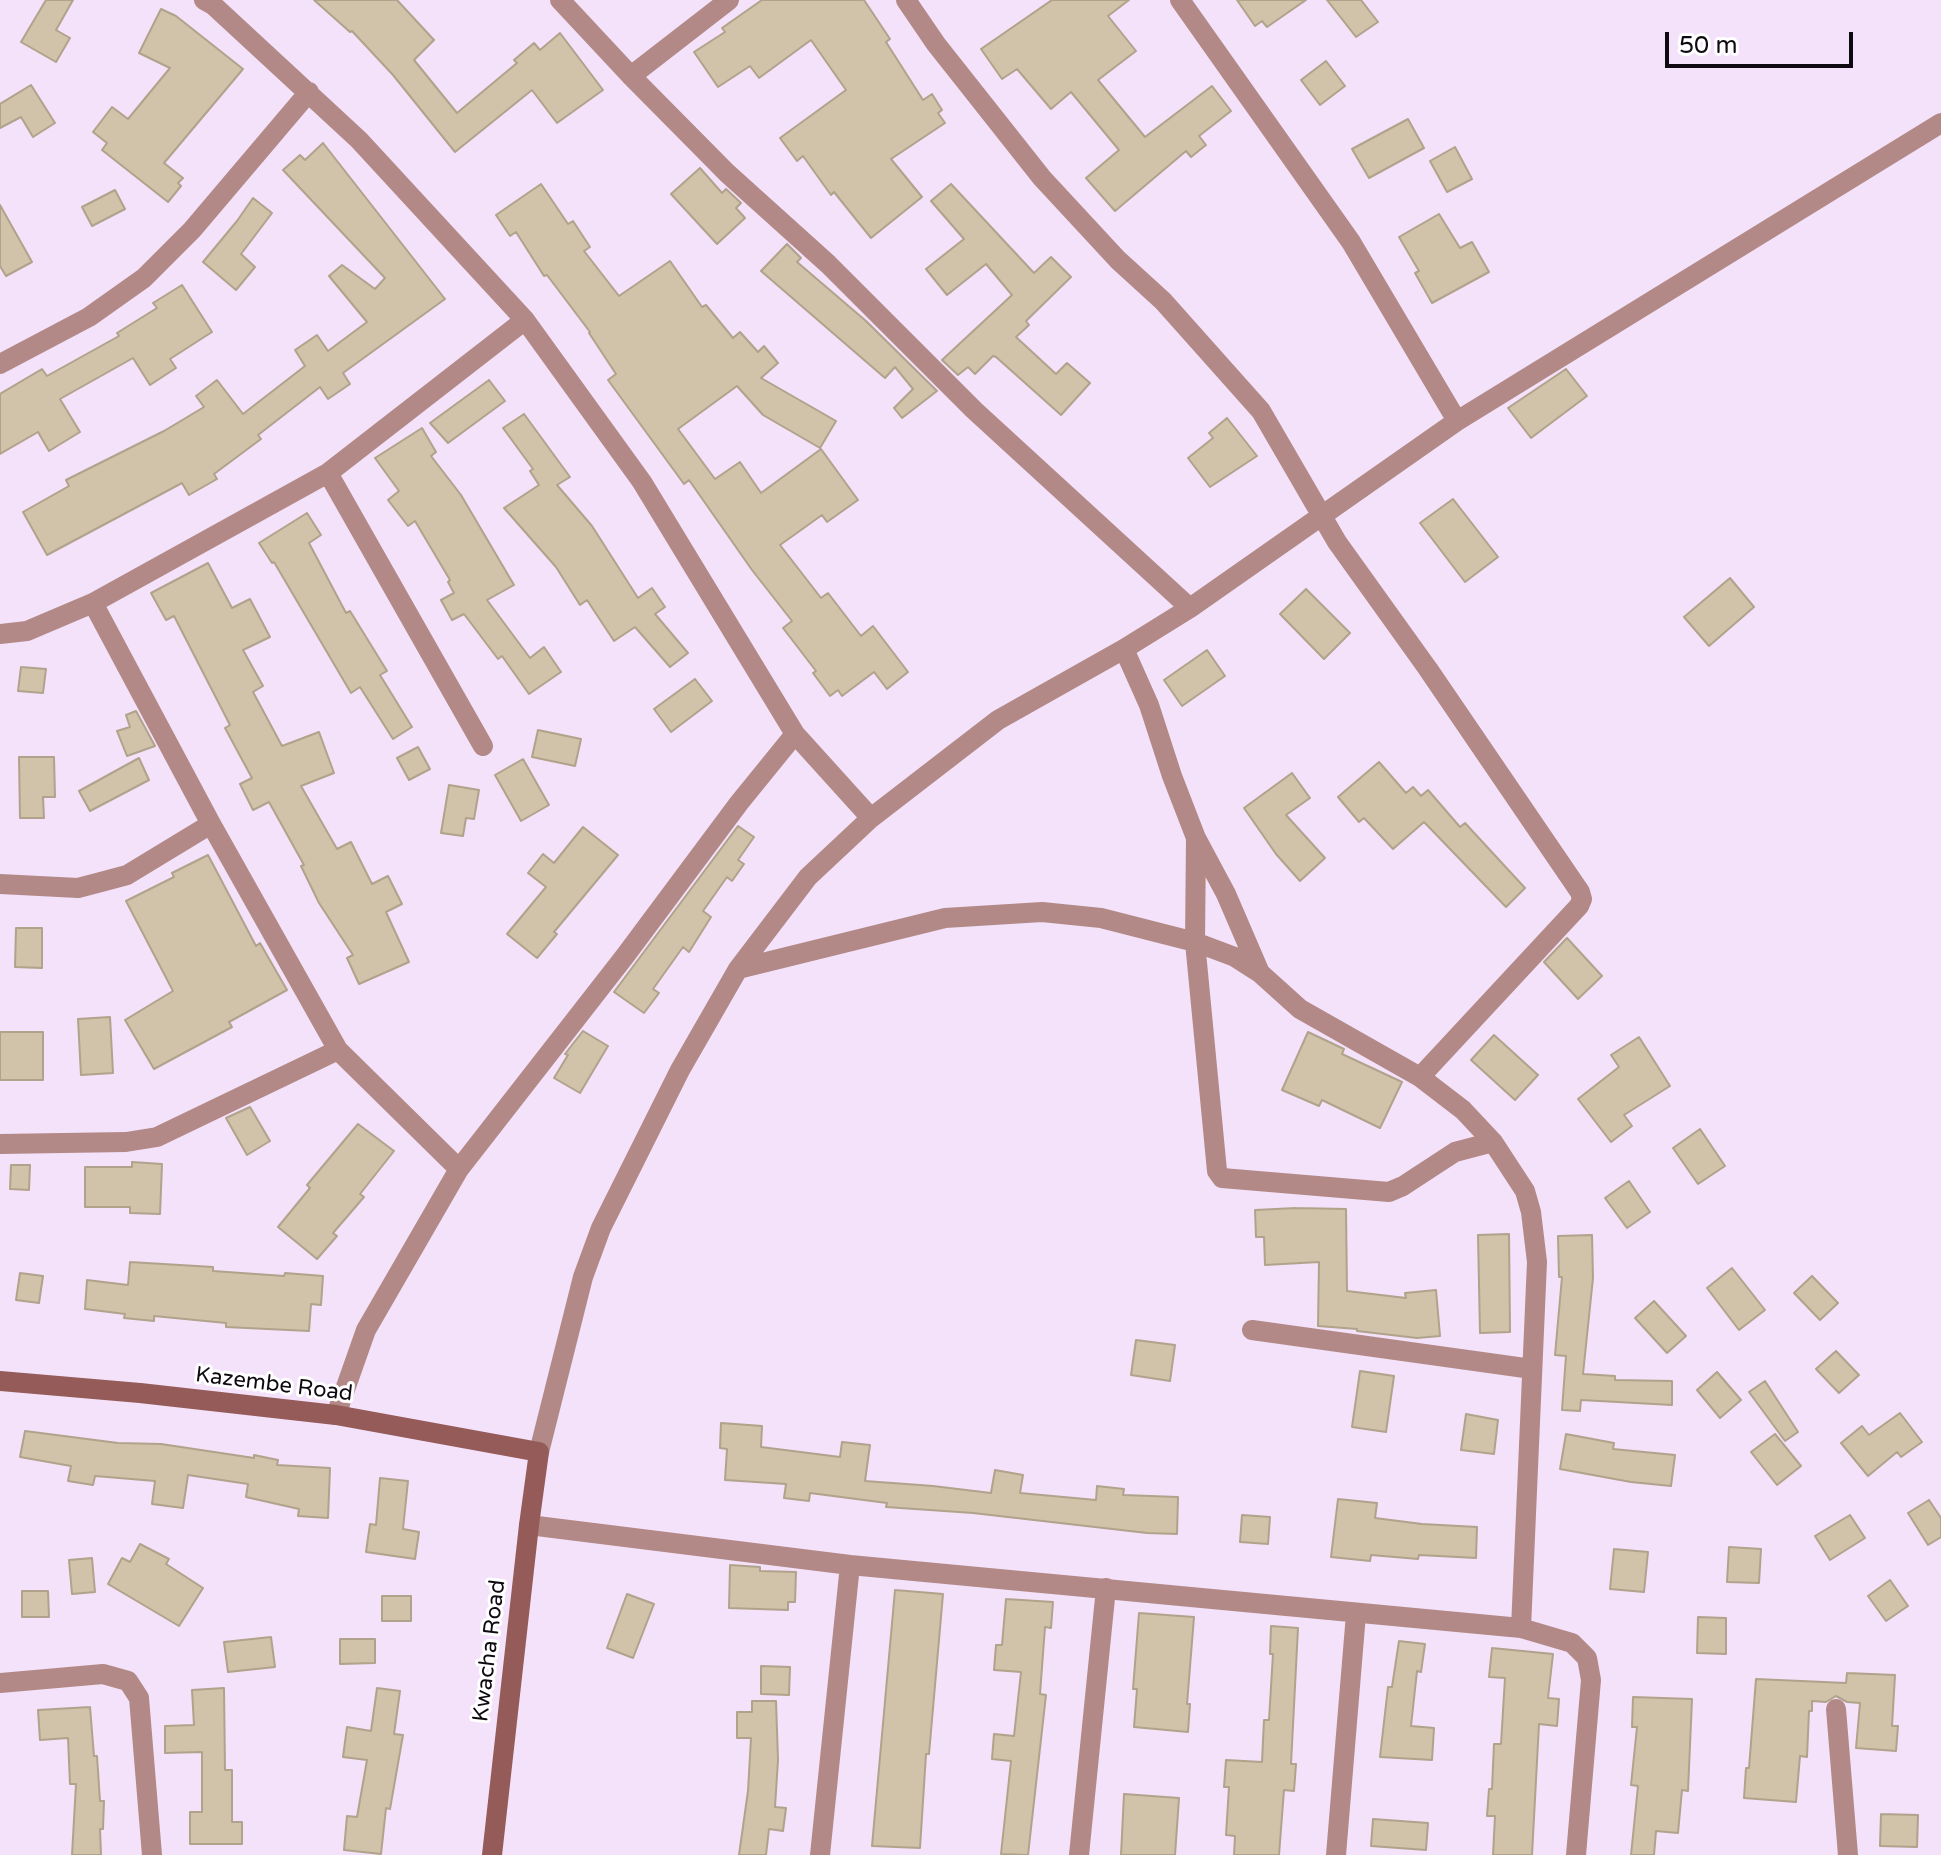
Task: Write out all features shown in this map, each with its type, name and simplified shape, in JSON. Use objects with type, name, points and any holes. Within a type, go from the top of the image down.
[{"type":"main road","name":"Kazembe Road","points":[[0,1381],[336,1415],[539,1452]]},
{"type":"main road","name":"Kwacha Road","points":[[492,1855],[539,1452]]},
{"type":"street","points":[[204,0],[359,140],[525,320],[642,482],[795,734],[871,818]]},
{"type":"street","points":[[560,0],[727,173],[828,264],[974,410],[1190,608]]},
{"type":"street","points":[[631,76],[729,0]]},
{"type":"street","points":[[906,0],[936,44],[1042,178],[1118,260],[1163,301],[1261,411],[1337,542],[1580,892],[1582,899],[1579,906],[1420,1077]]},
{"type":"street","points":[[1180,0],[1351,242],[1457,421]]},
{"type":"street","points":[[0,364],[89,317],[144,278],[192,230],[309,92]]},
{"type":"street","points":[[539,1452],[583,1277],[601,1228],[680,1070],[738,969],[808,877],[871,818],[998,720],[1190,608],[1457,421],[1941,123]]},
{"type":"street","points":[[0,634],[27,631],[93,603],[328,473],[525,320]]},
{"type":"street","points":[[328,473],[483,746]]},
{"type":"street","points":[[93,603],[211,824],[338,1050],[459,1169]]},
{"type":"street","points":[[1124,649],[1149,705],[1196,838],[1226,894],[1260,973]]},
{"type":"street","points":[[336,1415],[366,1330],[459,1169],[795,734]]},
{"type":"street","points":[[0,884],[78,888],[127,875],[211,824]]},
{"type":"street","points":[[1196,838],[1195,942],[1217,1171],[1222,1178],[1389,1192],[1455,1152],[1493,1142]]},
{"type":"street","points":[[738,969],[945,918],[1042,912],[1101,918],[1195,942],[1235,957],[1260,973],[1300,1009],[1420,1077],[1463,1110],[1493,1142],[1525,1191],[1531,1212],[1537,1262],[1521,1628]]},
{"type":"street","points":[[0,1144],[126,1142],[157,1137],[338,1050]]},
{"type":"street","points":[[1252,1330],[1532,1369]]},
{"type":"street","points":[[529,1525],[850,1565],[1521,1628],[1572,1643],[1587,1658],[1591,1680],[1576,1855]]},
{"type":"street","points":[[820,1855],[850,1565]]},
{"type":"street","points":[[1079,1855],[1106,1588]]},
{"type":"street","points":[[1336,1855],[1356,1614]]},
{"type":"street","points":[[0,1683],[103,1674],[128,1681],[139,1698],[152,1855]]},
{"type":"street","points":[[1836,1709],[1848,1855]]},
{"type":"building","points":[[46,0],[73,0],[56,30],[70,38],[56,62],[21,42]]},
{"type":"building","points":[[314,0],[397,0],[434,40],[414,60],[457,113],[517,63],[514,60],[534,43],[540,50],[560,33],[603,90],[557,123],[532,90],[455,152],[393,75],[352,31]]},
{"type":"building","points":[[762,0],[864,0],[890,39],[886,42],[923,100],[932,94],[942,110],[938,113],[945,123],[891,159],[922,197],[871,238],[834,192],[831,195],[803,156],[797,161],[780,138],[846,90],[811,40],[759,78],[750,66],[718,87],[694,52],[725,32],[722,28]]},
{"type":"building","points":[[1052,0],[1129,0],[1108,16],[1136,51],[1098,80],[1145,137],[1212,86],[1231,111],[1199,136],[1206,145],[1191,157],[1186,151],[1115,211],[1086,178],[1119,150],[1071,92],[1051,109],[1017,69],[1002,79],[981,49]]},
{"type":"building","points":[[1237,0],[1306,0],[1267,27],[1262,21],[1255,26]]},
{"type":"building","points":[[1327,0],[1361,0],[1378,22],[1356,37]]},
{"type":"building","points":[[161,9],[176,16],[243,69],[164,163],[183,178],[178,183],[181,186],[168,202],[102,150],[107,143],[93,132],[112,107],[128,119],[170,68],[139,53]]},
{"type":"building","points":[[1326,61],[1345,86],[1320,105],[1301,80]]},
{"type":"building","points":[[31,85],[55,123],[33,137],[21,117],[0,128],[0,104]]},
{"type":"building","points":[[1408,119],[1424,148],[1369,178],[1352,149]]},
{"type":"building","points":[[323,143],[445,299],[343,373],[350,384],[328,399],[320,387],[258,435],[261,439],[214,474],[217,479],[189,495],[182,483],[47,555],[23,512],[69,486],[66,480],[164,431],[204,407],[196,396],[217,380],[243,414],[305,366],[295,350],[317,335],[328,351],[367,322],[329,276],[342,265],[375,289],[385,278],[283,170],[300,155],[305,160]]},
{"type":"building","points":[[1455,147],[1472,179],[1447,192],[1430,161]]},
{"type":"building","points":[[700,168],[722,193],[726,189],[741,203],[736,208],[745,218],[717,244],[671,194]]},
{"type":"building","points":[[541,184],[568,224],[573,221],[590,247],[584,251],[619,296],[670,261],[702,307],[706,305],[733,338],[740,332],[758,352],[764,346],[778,363],[761,378],[836,421],[820,448],[763,415],[737,386],[678,429],[715,479],[740,462],[761,493],[821,449],[858,500],[827,522],[822,515],[780,545],[821,598],[828,593],[861,636],[873,626],[908,672],[887,689],[874,672],[842,696],[838,690],[830,696],[813,673],[816,671],[783,628],[792,621],[689,480],[684,484],[608,380],[616,374],[590,332],[547,275],[544,276],[516,232],[510,236],[496,215]]},
{"type":"building","points":[[951,184],[1034,273],[1051,257],[1071,277],[1026,321],[1029,325],[1016,337],[1056,374],[1067,363],[1090,383],[1061,415],[996,357],[993,356],[975,374],[968,367],[958,375],[942,360],[1012,295],[986,264],[947,295],[926,269],[964,239],[931,201]]},
{"type":"building","points":[[115,190],[125,209],[92,226],[82,207]]},
{"type":"building","points":[[253,198],[272,213],[241,254],[255,267],[236,290],[203,262]]},
{"type":"building","points":[[0,205],[32,262],[6,276],[0,266]]},
{"type":"building","points":[[1439,214],[1460,248],[1472,242],[1489,272],[1432,303],[1415,273],[1419,271],[1399,237]]},
{"type":"building","points":[[787,244],[801,258],[797,262],[866,321],[937,391],[902,418],[894,408],[913,389],[895,367],[885,378],[761,271]]},
{"type":"building","points":[[182,285],[212,332],[170,359],[176,368],[150,385],[133,358],[60,399],[80,432],[49,451],[38,432],[0,454],[0,394],[42,369],[47,376],[119,336],[117,333],[157,308],[153,303]]},
{"type":"building","points":[[1566,369],[1587,396],[1531,438],[1508,408]]},
{"type":"building","points":[[489,380],[505,401],[448,443],[430,423]]},
{"type":"building","points":[[524,414],[570,477],[557,485],[592,526],[638,598],[652,588],[665,607],[655,614],[688,653],[670,667],[635,627],[614,641],[587,600],[580,605],[556,567],[504,508],[539,485],[530,471],[533,469],[503,428]]},
{"type":"building","points":[[1227,418],[1257,456],[1210,487],[1188,458],[1213,438],[1209,433]]},
{"type":"building","points":[[422,428],[436,452],[431,456],[461,495],[514,585],[487,600],[530,658],[544,647],[561,672],[529,694],[502,656],[498,659],[464,614],[452,620],[441,600],[454,593],[448,582],[450,580],[415,521],[408,526],[388,500],[399,491],[375,458]]},
{"type":"building","points":[[1453,499],[1498,557],[1465,582],[1420,523]]},
{"type":"building","points":[[307,513],[321,535],[309,543],[346,613],[350,611],[387,671],[380,675],[412,727],[393,739],[360,687],[351,693],[274,562],[259,543]]},
{"type":"building","points":[[208,563],[232,608],[250,599],[270,637],[243,650],[263,686],[253,692],[282,746],[319,732],[334,773],[301,786],[337,849],[351,842],[372,884],[388,876],[402,904],[386,912],[409,962],[359,984],[347,958],[353,955],[319,903],[301,866],[304,865],[269,802],[253,810],[240,784],[252,778],[225,728],[230,725],[174,616],[166,620],[151,593]]},
{"type":"building","points":[[1730,578],[1754,607],[1709,646],[1684,617]]},
{"type":"building","points":[[1306,589],[1350,633],[1324,659],[1280,614]]},
{"type":"building","points":[[1207,650],[1225,676],[1182,706],[1164,680]]},
{"type":"building","points":[[21,667],[46,669],[43,693],[18,691]]},
{"type":"building","points":[[695,679],[712,701],[671,732],[654,709]]},
{"type":"building","points":[[136,711],[155,746],[127,756],[117,731],[130,727],[126,715]]},
{"type":"building","points":[[538,730],[581,739],[575,766],[532,757]]},
{"type":"building","points":[[418,747],[430,769],[409,780],[397,758]]},
{"type":"building","points":[[19,757],[54,757],[55,797],[43,797],[44,818],[20,818]]},
{"type":"building","points":[[139,758],[149,780],[90,811],[79,791]]},
{"type":"building","points":[[523,759],[549,805],[521,821],[495,775]]},
{"type":"building","points":[[1379,762],[1406,793],[1413,787],[1421,796],[1428,790],[1460,827],[1465,823],[1525,888],[1506,907],[1424,822],[1393,849],[1364,818],[1359,822],[1338,797]]},
{"type":"building","points":[[1292,773],[1310,798],[1286,815],[1325,858],[1300,881],[1276,854],[1244,808]]},
{"type":"building","points":[[449,785],[479,790],[474,819],[466,818],[463,836],[441,833]]},
{"type":"building","points":[[738,826],[754,837],[738,860],[744,864],[732,881],[727,877],[703,911],[711,917],[689,952],[683,947],[653,989],[659,993],[644,1013],[614,992]]},
{"type":"building","points":[[583,827],[618,855],[554,932],[557,934],[537,958],[507,934],[546,887],[528,873],[543,854],[554,863]]},
{"type":"building","points":[[208,855],[256,946],[260,943],[287,990],[229,1022],[232,1027],[154,1069],[125,1020],[173,991],[126,901],[174,877],[172,873]]},
{"type":"building","points":[[16,928],[42,928],[42,968],[15,967]]},
{"type":"building","points":[[1567,938],[1602,976],[1578,999],[1544,962]]},
{"type":"building","points":[[110,1017],[113,1073],[81,1075],[78,1019]]},
{"type":"building","points":[[583,1031],[608,1046],[580,1093],[554,1078],[568,1055],[565,1054]]},
{"type":"building","points":[[0,1032],[43,1032],[43,1080],[0,1080]]},
{"type":"building","points":[[1308,1032],[1344,1049],[1342,1054],[1402,1082],[1380,1128],[1322,1100],[1319,1106],[1282,1090]]},
{"type":"building","points":[[1494,1035],[1538,1075],[1515,1100],[1471,1060]]},
{"type":"building","points":[[1639,1037],[1670,1086],[1624,1115],[1632,1126],[1611,1142],[1578,1099],[1619,1067],[1611,1055]]},
{"type":"building","points":[[250,1107],[270,1141],[247,1155],[226,1118]]},
{"type":"building","points":[[358,1124],[394,1151],[360,1194],[364,1197],[333,1233],[337,1236],[317,1259],[278,1227],[310,1188],[307,1185]]},
{"type":"building","points":[[1700,1129],[1725,1166],[1698,1184],[1673,1148]]},
{"type":"building","points":[[132,1162],[162,1164],[160,1214],[130,1213],[130,1207],[85,1207],[85,1167],[132,1167]]},
{"type":"building","points":[[11,1165],[30,1165],[29,1190],[10,1189]]},
{"type":"building","points":[[1629,1181],[1650,1212],[1627,1228],[1605,1198]]},
{"type":"building","points":[[1346,1209],[1347,1291],[1406,1298],[1405,1293],[1436,1290],[1440,1336],[1417,1338],[1318,1326],[1319,1262],[1265,1265],[1264,1237],[1256,1237],[1255,1210]]},
{"type":"building","points":[[1509,1234],[1510,1332],[1480,1333],[1478,1235]]},
{"type":"building","points":[[1592,1235],[1593,1278],[1583,1374],[1615,1376],[1615,1380],[1672,1381],[1672,1405],[1581,1400],[1580,1411],[1562,1410],[1566,1356],[1555,1355],[1562,1277],[1559,1277],[1558,1236]]},
{"type":"building","points":[[130,1262],[213,1267],[213,1271],[323,1276],[321,1305],[311,1304],[309,1331],[226,1327],[226,1323],[154,1316],[154,1321],[85,1309],[87,1280],[128,1285]]},
{"type":"building","points":[[1732,1268],[1765,1310],[1739,1330],[1707,1288]]},
{"type":"building","points":[[20,1273],[43,1276],[39,1303],[16,1300]]},
{"type":"building","points":[[1812,1276],[1838,1303],[1820,1320],[1794,1293]]},
{"type":"building","points":[[1654,1301],[1686,1336],[1667,1353],[1635,1318]]},
{"type":"building","points":[[1136,1340],[1175,1345],[1170,1381],[1131,1375]]},
{"type":"building","points":[[1836,1351],[1859,1375],[1839,1393],[1816,1369]]},
{"type":"building","points":[[1360,1371],[1394,1376],[1386,1432],[1352,1427]]},
{"type":"building","points":[[1717,1372],[1741,1400],[1720,1418],[1697,1390]]},
{"type":"building","points":[[1765,1381],[1798,1432],[1785,1441],[1749,1392]]},
{"type":"building","points":[[1900,1413],[1922,1442],[1901,1457],[1897,1452],[1868,1476],[1841,1443],[1862,1426],[1869,1435]]},
{"type":"building","points":[[1466,1414],[1498,1420],[1494,1454],[1461,1450]]},
{"type":"building","points":[[721,1423],[762,1426],[761,1447],[840,1457],[842,1442],[870,1445],[865,1481],[991,1493],[995,1470],[1023,1475],[1020,1493],[1096,1500],[1097,1486],[1124,1489],[1123,1495],[1178,1497],[1177,1534],[886,1507],[887,1503],[810,1493],[809,1501],[784,1498],[786,1484],[725,1480],[727,1449],[720,1448]]},
{"type":"building","points":[[25,1431],[118,1443],[161,1444],[254,1458],[254,1455],[278,1460],[277,1465],[330,1468],[328,1518],[298,1516],[299,1509],[246,1497],[248,1484],[188,1475],[183,1508],[152,1504],[155,1481],[95,1476],[93,1485],[68,1481],[71,1466],[20,1457]]},
{"type":"building","points":[[1566,1434],[1614,1443],[1613,1449],[1675,1455],[1671,1486],[1560,1469]]},
{"type":"building","points":[[1775,1434],[1801,1466],[1777,1485],[1751,1452]]},
{"type":"building","points":[[380,1478],[408,1481],[403,1529],[419,1532],[415,1559],[366,1552],[370,1524],[376,1525]]},
{"type":"building","points":[[1338,1499],[1377,1503],[1375,1518],[1477,1527],[1476,1558],[1419,1555],[1418,1559],[1371,1555],[1370,1561],[1331,1557]]},
{"type":"building","points":[[1929,1500],[1941,1518],[1941,1537],[1928,1545],[1908,1513]]},
{"type":"building","points":[[1242,1515],[1270,1517],[1268,1544],[1240,1542]]},
{"type":"building","points":[[1850,1515],[1865,1538],[1830,1560],[1815,1536]]},
{"type":"building","points":[[140,1544],[169,1559],[166,1564],[203,1588],[179,1626],[108,1584],[122,1558],[130,1562]]},
{"type":"building","points":[[1729,1547],[1761,1549],[1759,1583],[1727,1582]]},
{"type":"building","points":[[1614,1549],[1648,1552],[1644,1592],[1610,1589]]},
{"type":"building","points":[[92,1558],[95,1592],[72,1594],[69,1560]]},
{"type":"building","points":[[730,1565],[760,1567],[760,1571],[796,1572],[795,1602],[788,1602],[788,1610],[729,1608]]},
{"type":"building","points":[[1890,1580],[1908,1606],[1886,1621],[1868,1596]]},
{"type":"building","points":[[895,1590],[943,1594],[929,1754],[926,1754],[920,1848],[872,1846]]},
{"type":"building","points":[[22,1591],[48,1591],[49,1617],[22,1617]]},
{"type":"building","points":[[627,1594],[654,1604],[633,1658],[607,1648]]},
{"type":"building","points":[[382,1596],[411,1596],[411,1621],[382,1621]]},
{"type":"building","points":[[1006,1599],[1053,1602],[1051,1628],[1045,1627],[1040,1694],[1046,1695],[1028,1855],[1001,1854],[1011,1761],[992,1759],[994,1734],[1014,1736],[1021,1672],[994,1670],[996,1645],[1002,1645]]},
{"type":"building","points":[[1139,1613],[1194,1617],[1187,1704],[1190,1704],[1188,1732],[1134,1727],[1137,1689],[1133,1689]]},
{"type":"building","points":[[1698,1617],[1726,1618],[1726,1654],[1697,1653]]},
{"type":"building","points":[[1271,1626],[1298,1628],[1291,1764],[1296,1764],[1294,1791],[1284,1790],[1279,1855],[1234,1855],[1235,1836],[1226,1835],[1229,1787],[1224,1787],[1226,1760],[1262,1762],[1264,1720],[1269,1720],[1273,1654],[1270,1654]]},
{"type":"building","points":[[271,1637],[275,1667],[228,1672],[224,1642]]},
{"type":"building","points":[[340,1639],[375,1639],[375,1663],[340,1664]]},
{"type":"building","points":[[1399,1641],[1425,1644],[1421,1672],[1417,1671],[1411,1726],[1434,1728],[1432,1760],[1380,1757],[1388,1687],[1392,1687]]},
{"type":"building","points":[[1492,1648],[1553,1654],[1548,1698],[1559,1699],[1557,1726],[1539,1724],[1532,1855],[1493,1855],[1495,1816],[1487,1816],[1494,1744],[1501,1744],[1505,1678],[1489,1677]]},
{"type":"building","points":[[761,1666],[790,1667],[789,1695],[761,1694]]},
{"type":"building","points":[[1847,1673],[1895,1675],[1892,1726],[1898,1726],[1896,1751],[1856,1748],[1860,1703],[1847,1702],[1836,1696],[1826,1702],[1812,1701],[1807,1757],[1800,1756],[1796,1802],[1744,1798],[1756,1679],[1846,1683]]},
{"type":"building","points":[[224,1688],[225,1770],[232,1770],[232,1822],[242,1822],[242,1844],[190,1844],[190,1812],[202,1812],[202,1752],[165,1753],[165,1726],[194,1725],[192,1690]]},
{"type":"building","points":[[377,1688],[400,1691],[394,1734],[403,1735],[390,1809],[386,1808],[381,1854],[344,1850],[347,1816],[357,1817],[367,1760],[343,1757],[347,1727],[371,1731]]},
{"type":"building","points":[[1633,1697],[1692,1699],[1688,1791],[1682,1790],[1678,1833],[1656,1831],[1654,1855],[1631,1855],[1638,1786],[1631,1785],[1637,1727],[1632,1727]]},
{"type":"building","points":[[752,1701],[776,1701],[778,1760],[775,1807],[786,1808],[783,1831],[769,1829],[766,1855],[739,1855],[748,1791],[751,1738],[737,1738],[737,1712],[752,1712]]},
{"type":"building","points":[[90,1707],[100,1801],[104,1801],[103,1829],[100,1829],[101,1855],[72,1855],[76,1784],[70,1784],[68,1738],[40,1740],[38,1710]]},
{"type":"building","points":[[1124,1794],[1179,1798],[1175,1855],[1121,1855]]},
{"type":"building","points":[[1881,1814],[1918,1815],[1917,1847],[1880,1846]]},
{"type":"building","points":[[1373,1819],[1428,1823],[1426,1850],[1371,1846]]}]
